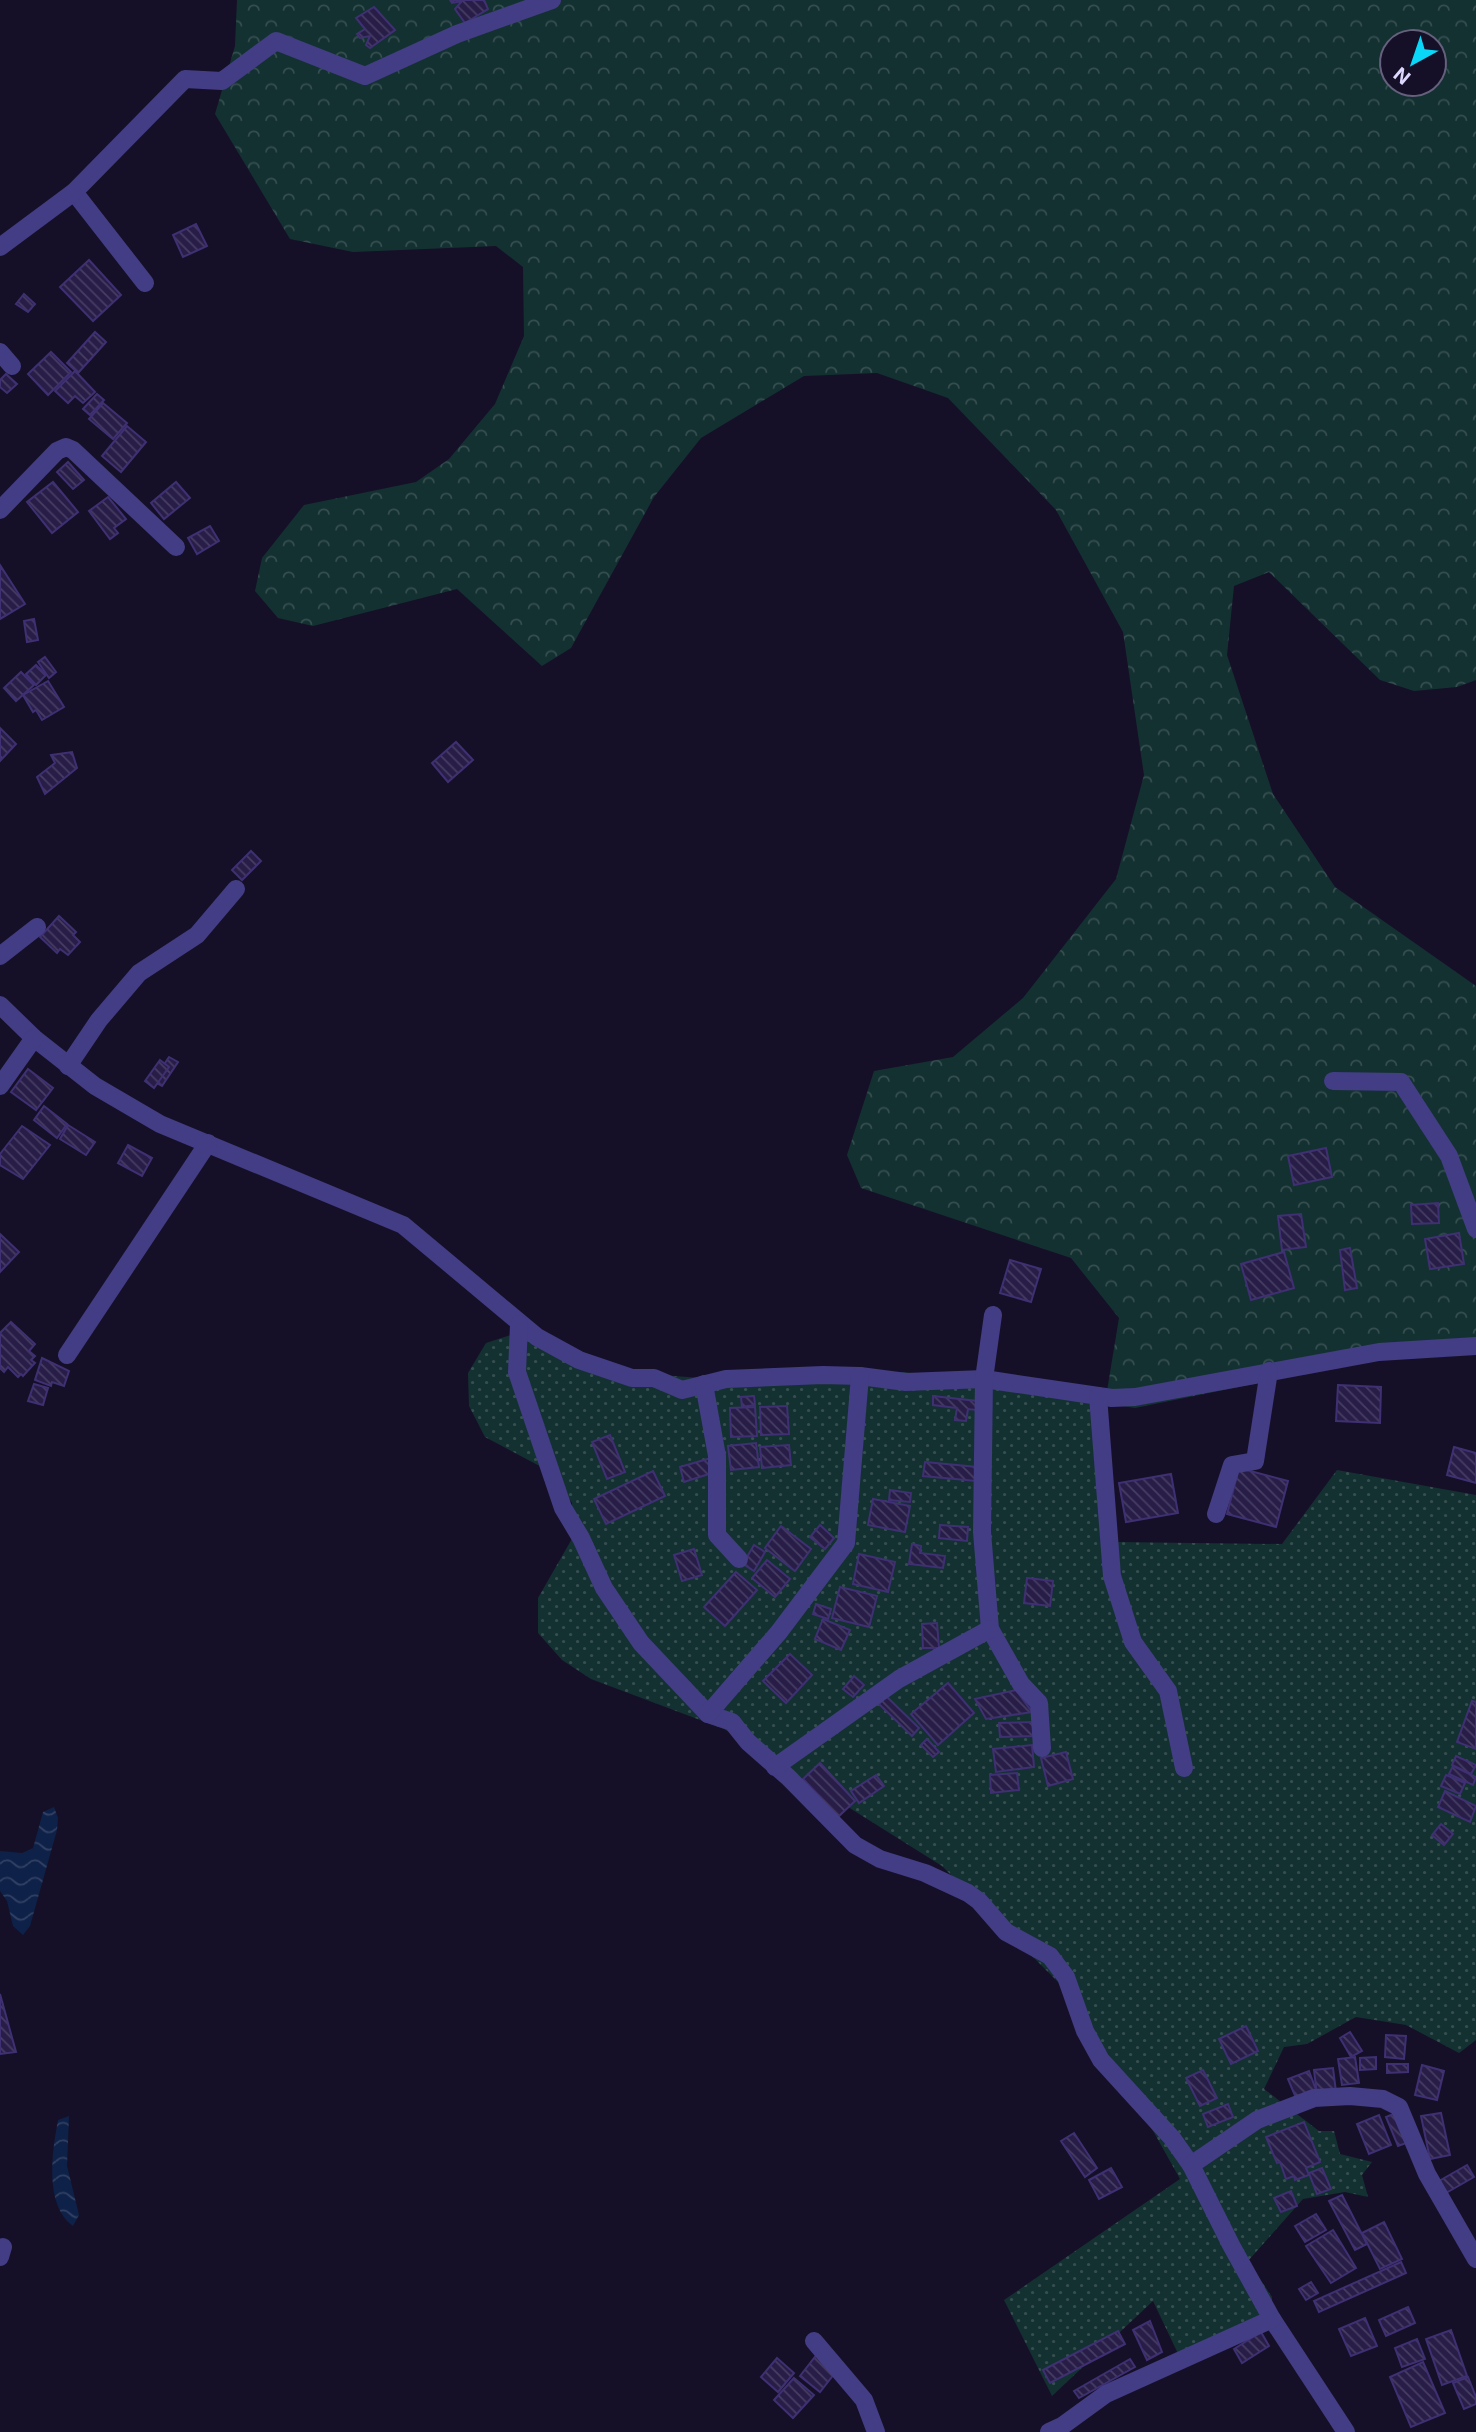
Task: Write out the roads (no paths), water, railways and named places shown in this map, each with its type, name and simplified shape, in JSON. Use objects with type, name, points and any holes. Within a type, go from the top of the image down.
[{"type":"street","points":[[0,247],[74,191],[185,79],[222,81],[276,41],[365,76],[457,34],[552,0]]},
{"type":"street","points":[[74,191],[145,283]]},
{"type":"street","points":[[0,510],[57,452],[66,447],[73,450],[176,547]]},
{"type":"street","points":[[68,1066],[99,1020],[139,972],[197,935],[236,889]]},
{"type":"street","points":[[0,956],[37,927]]},
{"type":"street","points":[[0,1005],[34,1038],[94,1086],[160,1124],[403,1224],[537,1337],[579,1360],[632,1378],[654,1378],[682,1390],[726,1379],[860,1376],[906,1382],[984,1379],[1112,1398],[1135,1397],[1379,1352],[1476,1346]]},
{"type":"street","points":[[0,1086],[34,1038]]},
{"type":"street","points":[[1334,1081],[1401,1082],[1449,1156],[1476,1229]]},
{"type":"street","points":[[67,1355],[208,1143]]},
{"type":"street","points":[[993,1315],[984,1379],[982,1532],[990,1629],[1021,1684],[1039,1703],[1042,1748]]},
{"type":"street","points":[[519,1324],[517,1372],[563,1508],[581,1538],[604,1588],[641,1643],[708,1714],[732,1722],[748,1742],[808,1796],[855,1845],[880,1859],[925,1873],[968,1893],[979,1901],[1006,1932],[1050,1956],[1066,1977],[1085,2031],[1101,2060],[1172,2138],[1191,2165],[1272,2319],[1346,2432]]},
{"type":"street","points":[[1216,1514],[1232,1465],[1255,1461],[1269,1371]]},
{"type":"street","points":[[708,1714],[779,1632],[846,1544],[860,1376]]},
{"type":"street","points":[[704,1384],[717,1456],[717,1535],[738,1559]]},
{"type":"street","points":[[1098,1396],[1112,1576],[1133,1642],[1168,1691],[1184,1768]]},
{"type":"street","points":[[775,1767],[899,1679],[990,1629]]},
{"type":"street","points":[[1191,2165],[1257,2120],[1314,2098],[1350,2096],[1383,2099],[1399,2107],[1427,2174],[1476,2259]]},
{"type":"street","points":[[1058,2430],[1106,2394],[1272,2319]]},
{"type":"street","points":[[814,2341],[863,2400],[876,2432]]},
{"type":"water","points":[[54,1807],[58,1818],[57,1830],[30,1926],[23,1935],[13,1926],[7,1901],[0,1891],[0,1851],[22,1853],[33,1848],[43,1812]]},
{"type":"water","points":[[69,2116],[67,2166],[79,2215],[73,2226],[58,2205],[52,2177],[58,2120]]}]
